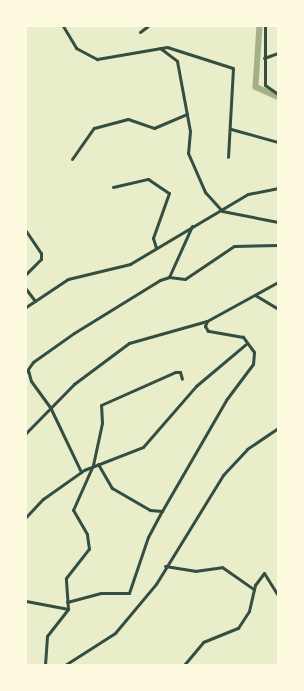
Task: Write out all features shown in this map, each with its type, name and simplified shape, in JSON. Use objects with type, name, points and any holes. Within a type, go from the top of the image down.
[{"type":"street","points":[[63,26],[76,48],[97,59],[160,48],[183,50],[233,68],[231,129],[228,157]]},
{"type":"street","points":[[140,32],[148,26]]},
{"type":"street","points":[[265,26],[265,85],[278,94]]},
{"type":"street","points":[[160,48],[177,61],[187,114],[190,162],[198,181],[218,209],[278,222]]},
{"type":"street","points":[[264,58],[278,53]]},
{"type":"street","points":[[72,159],[94,128],[128,119],[154,128],[187,114]]},
{"type":"street","points":[[231,129],[278,142]]},
{"type":"street","points":[[113,187],[148,179],[169,193],[153,238],[156,248]]},
{"type":"street","points":[[26,307],[68,279],[122,267],[156,248],[192,224],[248,194],[278,188]]},
{"type":"street","points":[[81,472],[51,409],[35,390],[27,371],[33,362],[74,333],[169,277],[192,224]]},
{"type":"street","points":[[26,231],[41,253],[41,259],[26,274]]},
{"type":"street","points":[[169,277],[185,279],[234,246],[278,245]]},
{"type":"street","points":[[26,433],[74,384],[129,343],[207,321],[278,282]]},
{"type":"street","points":[[26,289],[35,301]]},
{"type":"street","points":[[255,295],[278,308]]},
{"type":"street","points":[[67,602],[101,593],[129,593],[148,537],[162,511],[226,400],[253,364],[254,352],[238,334],[208,331],[205,326],[207,321]]},
{"type":"street","points":[[26,517],[43,498],[81,472],[93,465],[143,448],[196,386],[246,344]]},
{"type":"street","points":[[45,665],[47,636],[68,609],[66,578],[90,545],[73,505],[93,465],[102,423],[101,405],[176,372],[180,372],[182,379]]},
{"type":"street","points":[[65,665],[115,633],[152,590],[165,566],[222,475],[247,449],[278,428]]},
{"type":"street","points":[[98,464],[112,488],[150,510],[162,511]]},
{"type":"street","points":[[165,566],[195,572],[222,567],[254,589]]},
{"type":"street","points":[[184,665],[203,642],[238,628],[249,611],[254,589],[264,573],[278,595]]},
{"type":"street","points":[[26,601],[68,609]]},
{"type":"waterway","points":[[260,26],[256,87],[278,97]]}]
